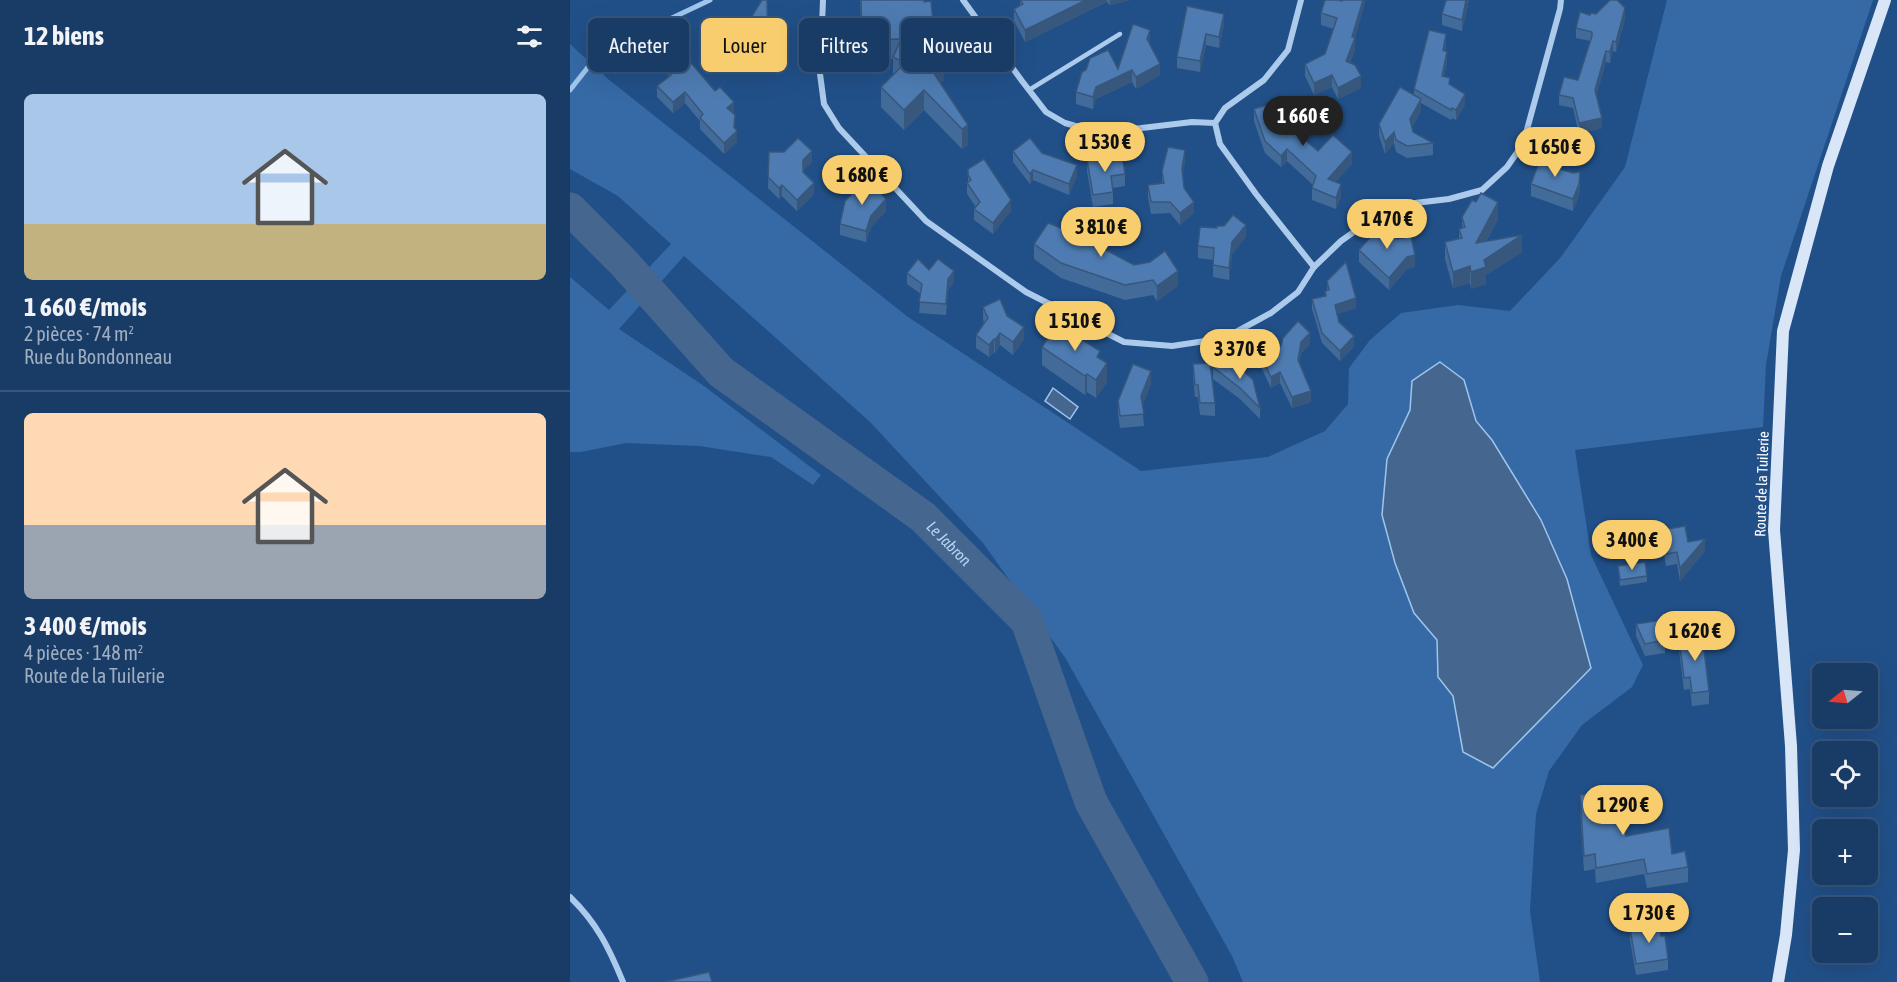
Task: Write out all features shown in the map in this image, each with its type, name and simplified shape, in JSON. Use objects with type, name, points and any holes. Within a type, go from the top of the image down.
[{"type":"main road","name":"Route de la Tuilerie","points":[[1778,982],[1788,925],[1794,850],[1791,746],[1774,530],[1783,331],[1828,166],[1885,0]]},
{"type":"street","points":[[823,0],[820,74],[824,104],[839,128],[926,221],[1026,292],[1124,342],[1172,346],[1225,338],[1271,314],[1298,292],[1314,267],[1341,241],[1372,219],[1415,203],[1449,199],[1482,190],[1507,167],[1523,144],[1561,0]]},
{"type":"street","points":[[963,0],[1046,112],[1065,123],[1100,133],[1192,122],[1215,123]]},
{"type":"street","points":[[1301,0],[1288,50],[1264,80],[1225,108],[1215,123],[1220,144],[1314,267]]},
{"type":"street","points":[[570,897],[586,912],[599,930],[622,982]]},
{"type":"lane","points":[[1029,90],[1120,34]]},
{"type":"shaded area","points":[[1667,0],[1873,0],[1781,276],[1766,365],[1763,427],[1575,450],[1591,555],[1643,665],[1632,687],[1582,725],[1549,771],[1536,814],[1530,911],[1540,982],[1243,982],[1232,956],[1066,659],[983,543],[870,422],[684,256],[619,329],[704,386],[821,475],[813,485],[771,457],[699,446],[626,443],[570,452],[570,277],[609,310],[671,244],[618,196],[570,169],[570,44],[588,61],[588,72],[600,72],[908,317],[1141,471],[1268,457],[1325,431],[1348,404],[1349,368],[1370,340],[1401,313],[1458,305],[1510,311],[1561,257],[1625,167]]},
{"type":"shaded area","points":[[1440,362],[1464,380],[1476,421],[1492,440],[1541,520],[1567,579],[1591,668],[1493,768],[1463,752],[1453,696],[1438,677],[1437,640],[1414,613],[1395,563],[1382,515],[1387,459],[1410,410],[1412,381]]},
{"type":"shaded area","points":[[1053,388],[1078,407],[1070,419],[1045,401]]},
{"type":"building","points":[[762,0],[767,0],[767,18],[733,18],[752,16]]},
{"type":"building","points":[[861,0],[931,1],[933,18],[901,18],[901,39],[889,39],[889,18],[861,18]]},
{"type":"building","points":[[1020,0],[1086,0],[1025,30],[1014,9],[1023,4]]},
{"type":"building","points":[[1325,0],[1363,0],[1352,37],[1355,38],[1346,61],[1355,65],[1361,76],[1338,88],[1332,75],[1314,83],[1305,64],[1325,54],[1337,18],[1321,13]]},
{"type":"building","points":[[1446,0],[1466,0],[1462,20],[1442,14]]},
{"type":"building","points":[[1610,0],[1617,0],[1625,8],[1616,42],[1613,41],[1610,52],[1606,51],[1595,90],[1602,118],[1579,123],[1573,98],[1559,95],[1564,77],[1578,80],[1592,36],[1592,32],[1576,28],[1580,12],[1596,14]]},
{"type":"building","points":[[1187,6],[1224,14],[1219,37],[1206,34],[1200,61],[1177,57]]},
{"type":"building","points":[[1133,24],[1150,30],[1147,39],[1160,64],[1136,77],[1132,70],[1096,87],[1093,97],[1076,92],[1082,72],[1086,70],[1090,58],[1108,50],[1118,69]]},
{"type":"building","points":[[1429,30],[1446,34],[1443,50],[1447,52],[1442,76],[1450,78],[1449,84],[1465,94],[1456,110],[1452,108],[1451,110],[1414,89]]},
{"type":"building","points":[[901,39],[901,61],[893,57]]},
{"type":"building","points":[[689,61],[715,91],[720,87],[734,102],[727,108],[735,115],[734,127],[737,131],[724,143],[700,118],[703,114],[685,92],[673,102],[657,86],[671,75],[670,72],[689,72]]},
{"type":"building","points":[[901,67],[901,72],[933,72],[968,125],[962,129],[924,90],[904,110],[881,87]]},
{"type":"building","points":[[1400,87],[1421,99],[1410,119],[1413,132],[1433,143],[1407,146],[1396,140],[1394,132],[1385,142],[1379,124]]},
{"type":"building","points":[[1282,100],[1291,128],[1318,151],[1333,135],[1352,152],[1328,179],[1341,184],[1336,198],[1312,188],[1316,176],[1287,149],[1281,156],[1265,141],[1254,109]]},
{"type":"building","points":[[798,138],[812,151],[803,160],[803,172],[814,183],[797,200],[782,185],[779,188],[768,177],[769,152],[784,152]]},
{"type":"building","points":[[1030,138],[1042,153],[1077,165],[1069,184],[1033,170],[1030,174],[1013,151]]},
{"type":"building","points":[[1546,143],[1550,166],[1573,173],[1580,172],[1579,184],[1573,199],[1531,184]]},
{"type":"building","points":[[1168,147],[1185,150],[1182,168],[1184,188],[1194,202],[1180,213],[1170,202],[1151,202],[1148,185],[1164,183],[1162,171]]},
{"type":"building","points":[[1122,154],[1125,174],[1111,176],[1113,192],[1093,195],[1087,160]]},
{"type":"building","points":[[984,159],[1011,200],[993,223],[974,209],[980,202],[967,183],[971,180],[968,169]]},
{"type":"building","points":[[867,179],[886,199],[871,216],[866,231],[840,224],[845,201]]},
{"type":"building","points":[[1481,193],[1498,202],[1476,243],[1522,235],[1484,260],[1486,267],[1471,272],[1470,266],[1453,272],[1445,242],[1462,238],[1459,229],[1465,227],[1462,217],[1472,200],[1476,202]]},
{"type":"building","points":[[1233,215],[1246,225],[1232,242],[1229,268],[1213,265],[1214,248],[1198,246],[1200,227],[1224,226]]},
{"type":"building","points":[[1048,223],[1104,245],[1102,248],[1134,265],[1150,262],[1165,251],[1178,271],[1157,286],[1153,280],[1125,285],[1061,263],[1034,244]]},
{"type":"building","points":[[1382,224],[1397,239],[1411,236],[1415,255],[1407,257],[1389,278],[1359,250]]},
{"type":"building","points":[[918,259],[929,270],[938,259],[954,271],[948,279],[946,304],[919,302],[922,284],[907,273]]},
{"type":"building","points":[[1346,262],[1356,298],[1335,305],[1339,322],[1354,336],[1340,351],[1322,333],[1312,299],[1326,296],[1325,291],[1329,290],[1327,281]]},
{"type":"building","points":[[1000,299],[1007,316],[1024,327],[1013,342],[1000,333],[989,345],[976,335],[988,318],[983,307]]},
{"type":"building","points":[[1298,321],[1310,333],[1301,342],[1298,360],[1311,391],[1292,397],[1280,372],[1271,377],[1261,356],[1281,346],[1283,338]]},
{"type":"building","points":[[1057,324],[1100,351],[1097,357],[1107,363],[1096,380],[1087,374],[1085,376],[1042,347]]},
{"type":"building","points":[[1210,363],[1215,403],[1200,403],[1193,364]]},
{"type":"building","points":[[1133,364],[1151,371],[1141,396],[1144,414],[1120,416],[1118,401]]},
{"type":"building","points":[[1237,365],[1253,380],[1260,408],[1240,388],[1213,367]]},
{"type":"building","points":[[1685,526],[1688,542],[1705,539],[1680,568],[1677,552],[1666,554],[1662,530]]},
{"type":"building","points":[[1645,562],[1647,576],[1620,580],[1618,566]]},
{"type":"building","points":[[1662,620],[1665,640],[1645,644],[1636,624]]},
{"type":"building","points":[[1702,634],[1709,691],[1692,693],[1690,677],[1684,678],[1679,638]]},
{"type":"building","points":[[1622,789],[1626,836],[1669,828],[1672,854],[1685,851],[1688,867],[1647,874],[1644,859],[1596,868],[1595,854],[1584,856],[1580,795]]},
{"type":"building","points":[[1659,924],[1661,936],[1665,936],[1668,959],[1636,964],[1630,928]]},
{"type":"building","points":[[709,972],[712,982],[665,982]]},
{"type":"waterway","points":[[570,90],[600,52],[710,0]]},
{"type":"waterway","name":"Le Jabron","points":[[570,209],[623,262],[721,372],[923,517],[1027,621],[1091,802],[1192,982]]}]
